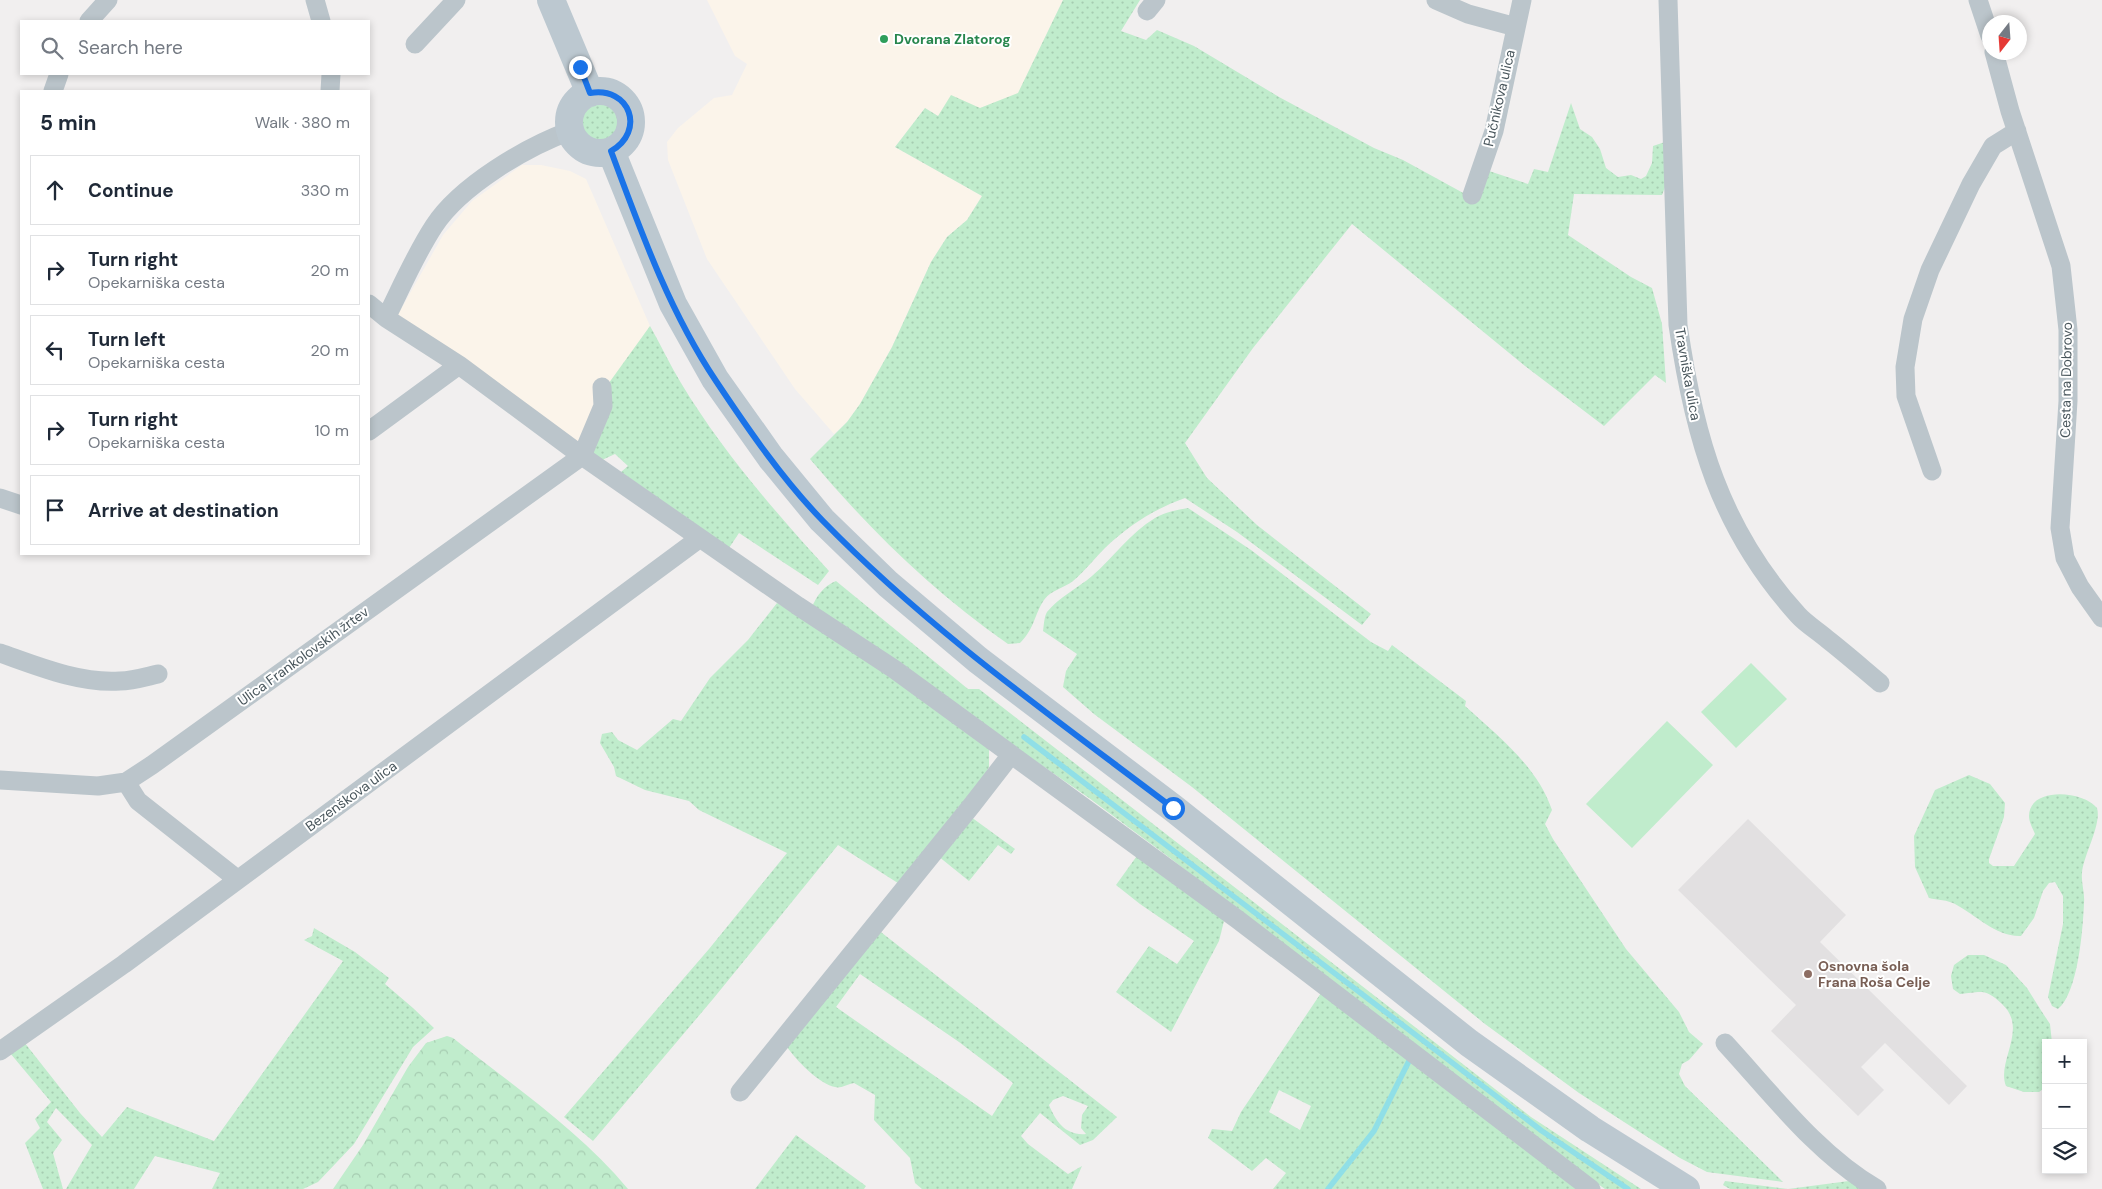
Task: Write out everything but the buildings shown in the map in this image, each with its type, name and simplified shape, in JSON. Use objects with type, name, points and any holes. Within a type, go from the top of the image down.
[{"type":"street","points":[[90,20],[108,0]]},
{"type":"street","points":[[315,0],[321,20]]},
{"type":"street","points":[[415,44],[456,0]]},
{"type":"street","points":[[551,0],[590,93]]},
{"type":"street","points":[[1436,0],[1468,14],[1516,27]]},
{"type":"street","name":"Pučnikova ulica","points":[[1472,195],[1494,131],[1522,0]]},
{"type":"street","name":"Travniška ulica","points":[[1668,0],[1678,324],[1683,362],[1700,440],[1717,490],[1738,533],[1767,577],[1799,616],[1880,683]]},
{"type":"street","points":[[1978,0],[1983,15]]},
{"type":"street","name":"Cesta na Dobrovo","points":[[1996,60],[2017,131],[2061,266],[2068,330],[2068,401],[2060,528],[2065,558],[2080,587],[2102,618]]},
{"type":"street","points":[[53,90],[59,75]]},
{"type":"street","points":[[330,90],[331,75]]},
{"type":"street","points":[[608,92],[623,102],[628,109],[630,119],[626,138],[611,151],[600,153],[586,149],[574,140],[570,131],[570,112],[581,97],[590,93],[608,92]]},
{"type":"street","points":[[386,318],[434,225],[469,189],[541,141],[570,131]]},
{"type":"street","points":[[1932,471],[1906,396],[1905,367],[1913,319],[1930,270],[1971,184],[1993,146],[2017,131]]},
{"type":"street","points":[[611,151],[672,304],[715,379],[771,458],[822,520],[875,571],[978,660],[1173,808],[1469,1043],[1590,1130],[1686,1189]]},
{"type":"street","points":[[370,305],[386,318],[459,365],[582,456],[798,606],[894,668],[1010,756],[1096,815],[1236,919],[1591,1189]]},
{"type":"street","points":[[370,430],[459,365]]},
{"type":"street","points":[[582,456],[602,413],[604,406],[602,387]]},
{"type":"street","name":"Ulica Frankolovskih žrtev","points":[[0,780],[98,786],[126,782],[208,726],[582,456]]},
{"type":"street","points":[[0,498],[20,505]]},
{"type":"street","name":"Bezenškova ulica","points":[[0,1050],[124,964],[700,538]]},
{"type":"street","points":[[0,653],[78,678],[120,681],[158,674]]},
{"type":"street","points":[[740,1092],[972,806],[1010,756]]},
{"type":"street","points":[[126,782],[138,801],[237,879]]},
{"type":"street","points":[[1725,1043],[1828,1154],[1850,1172],[1877,1189]]},
{"type":"shaded area","points":[[707,0],[1063,0],[1018,94],[980,108],[938,116],[925,108],[895,147],[982,196],[967,220],[947,237],[931,262],[892,347],[860,404],[847,422],[834,434],[795,389],[707,259],[668,160],[667,142],[678,128],[714,98],[732,95],[747,64],[735,56]]},
{"type":"shaded area","points":[[522,165],[541,165],[570,171],[586,179],[650,326],[632,352],[592,452],[396,318],[443,235],[472,201]]},
{"type":"shaded area","name":"Osnovna šola Frana Roša Celje","points":[[1748,819],[1846,915],[1820,942],[1967,1086],[1949,1105],[1885,1043],[1861,1067],[1884,1090],[1858,1116],[1771,1031],[1796,1005],[1678,890]]},
{"type":"green space","points":[[1063,0],[1140,0],[1121,31],[1146,40],[1157,30],[1194,46],[1279,97],[1374,148],[1403,160],[1476,200],[1486,170],[1528,184],[1534,169],[1548,172],[1571,103],[1580,129],[1592,137],[1600,149],[1606,168],[1618,177],[1631,175],[1641,179],[1646,176],[1652,163],[1653,146],[1665,142],[1665,187],[1662,195],[1574,194],[1568,235],[1631,277],[1652,288],[1662,324],[1666,383],[1655,375],[1604,426],[1525,366],[1352,224],[1253,348],[1185,443],[1207,478],[1257,525],[1371,614],[1362,625],[1237,532],[1185,498],[1152,513],[1123,532],[1073,581],[1054,591],[1044,600],[1032,627],[1020,643],[1008,644],[953,602],[903,558],[855,510],[810,459],[847,422],[860,404],[892,347],[931,262],[947,237],[967,220],[982,196],[895,147],[925,108],[938,116],[951,95],[980,108],[1018,93]]},
{"type":"green space","points":[[604,100],[612,103],[618,109],[621,121],[618,133],[612,139],[596,142],[588,139],[582,133],[579,117],[582,109],[588,103]]},
{"type":"green space","points":[[650,326],[681,383],[714,433],[789,527],[829,571],[818,585],[739,533],[729,548],[621,472],[628,466],[615,454],[602,460],[592,452],[606,387]]},
{"type":"green space","points":[[1188,508],[1251,550],[1371,642],[1388,651],[1392,645],[1466,701],[1465,706],[1503,740],[1527,766],[1537,779],[1552,810],[1545,824],[1553,839],[1626,949],[1679,1012],[1689,1032],[1703,1044],[1689,1060],[1682,1064],[1679,1074],[1685,1086],[1783,1182],[1707,1172],[1680,1158],[1579,1093],[1485,1024],[1192,787],[1094,714],[1063,687],[1066,671],[1077,654],[1043,631],[1047,612],[1057,602],[1092,576],[1146,524],[1163,514]]},
{"type":"green space","points":[[836,581],[968,689],[979,689],[1531,1117],[1641,1189],[1605,1189],[1488,1106],[1170,858],[1089,798],[812,607],[821,591]]},
{"type":"green space","points":[[777,603],[827,631],[989,746],[989,767],[973,797],[901,885],[838,845],[713,999],[593,1141],[564,1117],[709,949],[787,853],[699,810],[689,801],[645,790],[616,776],[614,767],[600,743],[602,734],[612,732],[618,740],[637,750],[673,719],[681,721],[710,678],[748,640]]},
{"type":"green space","points":[[1751,663],[1787,699],[1736,748],[1701,712]]},
{"type":"green space","points":[[1667,721],[1713,765],[1632,848],[1586,804]]},
{"type":"green space","points":[[1969,775],[1990,784],[2005,803],[2004,817],[1989,859],[1989,863],[1993,866],[2014,866],[2035,834],[2029,816],[2031,807],[2038,800],[2057,794],[2069,795],[2090,802],[2097,808],[2097,823],[2082,873],[2084,903],[2078,960],[2070,989],[2065,1001],[2058,1009],[2052,1006],[2048,997],[2063,924],[2063,896],[2055,882],[2049,883],[2043,891],[2034,918],[2021,936],[2003,933],[1952,903],[1929,898],[1915,867],[1914,836],[1935,790]]},
{"type":"green space","points":[[971,817],[1015,849],[1011,854],[998,845],[969,881],[938,856]]},
{"type":"green space","points":[[1139,853],[1225,917],[1219,941],[1171,1032],[1116,992],[1149,946],[1177,964],[1194,941],[1116,885]]},
{"type":"green space","points":[[314,928],[355,952],[389,978],[385,984],[434,1028],[413,1047],[354,1144],[318,1182],[303,1189],[212,1189],[220,1173],[155,1156],[134,1189],[66,1189],[92,1145],[56,1108],[47,1122],[62,1140],[53,1153],[63,1189],[43,1189],[25,1143],[40,1128],[35,1119],[51,1102],[10,1053],[24,1042],[80,1113],[102,1137],[127,1107],[214,1141],[343,961],[304,940],[312,936]]},
{"type":"green space","points":[[877,929],[1117,1117],[1093,1140],[1080,1145],[1040,1113],[1021,1136],[1028,1144],[1068,1174],[1082,1166],[1072,1189],[922,1189],[915,1183],[910,1158],[874,1120],[875,1095],[854,1083],[842,1087],[829,1085],[802,1065],[787,1047]],"holes":[[[860,974],[959,1042],[1013,1083],[992,1116],[836,1007]],[[1063,1096],[1088,1106],[1082,1115],[1081,1128],[1086,1134],[1073,1133],[1067,1130],[1055,1117],[1049,1105],[1053,1100]]]},
{"type":"green space","points":[[1968,955],[1984,955],[2006,965],[2027,988],[2050,1024],[2052,1039],[2042,1039],[2042,1090],[2039,1092],[2024,1092],[2006,1086],[2005,1066],[2013,1024],[2010,1014],[2002,1004],[1987,993],[1960,994],[1953,989],[1951,976],[1954,965]]},
{"type":"green space","points":[[1321,993],[1581,1189],[1273,1189],[1286,1173],[1266,1158],[1252,1171],[1208,1138],[1212,1129],[1232,1131],[1241,1112]],"holes":[[[1279,1090],[1311,1106],[1300,1130],[1269,1112]]]},
{"type":"green space","points":[[447,1036],[453,1038],[567,1128],[628,1189],[333,1189],[363,1145],[408,1067],[426,1043]]},
{"type":"green space","points":[[796,1135],[866,1186],[864,1189],[755,1189]]},
{"type":"green space","points":[[1725,1181],[1788,1189],[1730,1189],[1723,1185]]},
{"type":"green space","points":[[1849,1181],[1863,1189],[1788,1189]]},
{"type":"waterway","points":[[1024,737],[1542,1131],[1628,1189]]},
{"type":"waterway","points":[[1328,1189],[1374,1131],[1411,1057]]},
{"type":"place","name":"Dvorana Zlatorog","points":[[884,39]]},
{"type":"place","name":"Osnovna šola Frana Roša Celje","points":[[1808,974]]},
{"type":"route","points":[[580,67],[590,93],[608,92],[616,96],[628,109],[630,129],[626,138],[611,151],[672,304],[715,379],[771,458],[822,520],[888,584],[978,660],[1173,808]]}]
